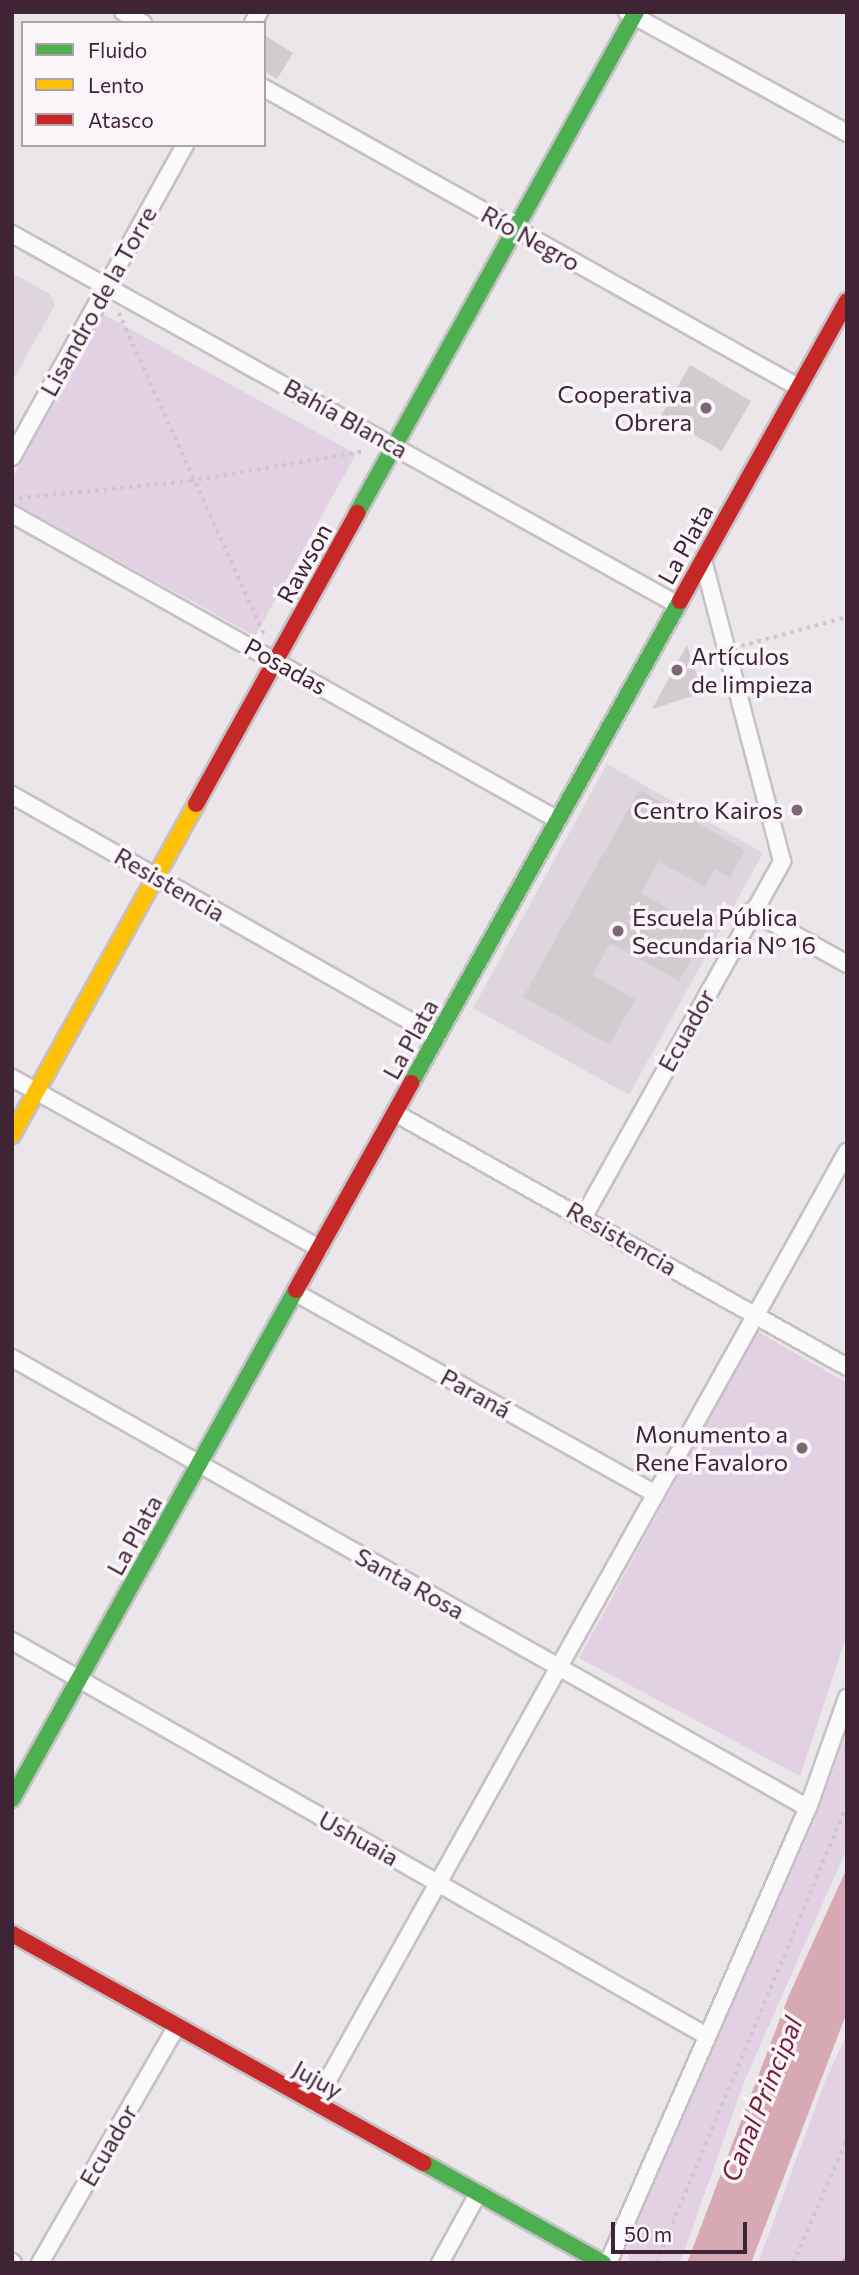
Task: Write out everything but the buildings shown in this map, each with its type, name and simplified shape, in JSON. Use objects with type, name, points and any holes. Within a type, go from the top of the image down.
[{"type":"street","points":[[123,12],[139,21]]},
{"type":"street","points":[[632,14],[847,133]]},
{"type":"street","name":"Rawson","points":[[12,1135],[632,14]]},
{"type":"street","name":"Río Negro","points":[[266,89],[798,387]]},
{"type":"street","name":"Lisandro de la Torre","points":[[12,457],[184,147]]},
{"type":"street","name":"Bahía Blanca","points":[[12,234],[678,605]]},
{"type":"street","name":"La Plata","points":[[12,1800],[847,301]]},
{"type":"street","name":"Posadas","points":[[12,514],[558,820]]},
{"type":"street","name":"Ecuador","points":[[584,1216],[782,861],[729,650],[703,560]]},
{"type":"street","name":"Resistencia","points":[[12,795],[437,1036]]},
{"type":"street","points":[[752,911],[847,964]]},
{"type":"street","points":[[12,1078],[320,1249]]},
{"type":"street","name":"Resistencia","points":[[395,1113],[584,1216],[847,1367]]},
{"type":"street","points":[[315,2103],[847,1152]]},
{"type":"street","name":"Paraná","points":[[296,1293],[656,1494]]},
{"type":"street","name":"Santa Rosa","points":[[12,1358],[201,1462],[808,1808]]},
{"type":"street","name":"Ushuaia","points":[[12,1642],[705,2035]]},
{"type":"street","points":[[608,2263],[705,2035],[808,1808],[847,1698]]},
{"type":"street","name":"Jujuy","points":[[12,1934],[603,2263]]},
{"type":"street","name":"Ecuador","points":[[40,2263],[176,2027]]},
{"type":"street","points":[[440,2263],[478,2194]]},
{"type":"path","points":[[107,285],[190,481],[276,660]]},
{"type":"path","points":[[12,498],[190,481],[395,446]]},
{"type":"path","points":[[729,650],[847,617]]},
{"type":"path","points":[[656,2263],[847,1804]]},
{"type":"path","points":[[793,2263],[847,2139]]},
{"type":"shaded area","points":[[12,273],[50,294],[55,305],[13,380]]},
{"type":"shaded area","points":[[103,314],[356,454],[255,636],[12,502],[12,479]]},
{"type":"shaded area","name":"Escuela Pública Secundaria N° 16","points":[[607,764],[763,853],[629,1095],[473,1008]]},
{"type":"shaded area","points":[[757,1331],[847,1383],[847,1634],[800,1776],[579,1658]]},
{"type":"shaded area","points":[[847,1731],[847,1848],[744,2082],[680,2263],[629,2263],[627,2241],[817,1814]]},
{"type":"shaded area","points":[[847,2034],[847,2263],[758,2263],[826,2079]]},
{"type":"water","name":"Canal Principal","points":[[847,1868],[847,2012],[751,2263],[687,2263],[789,1995]]},
{"type":"waterway","points":[[842,2263],[847,2257]]},
{"type":"traffic: fast","points":[[357,513],[636,12]]},
{"type":"traffic: fast","points":[[411,1083],[680,601]]},
{"type":"traffic: fast","points":[[12,1799],[296,1290]]},
{"type":"traffic: fast","points":[[424,2163],[603,2263]]},
{"type":"traffic: slow","points":[[12,1135],[196,804]]},
{"type":"traffic: jam","points":[[680,601],[847,301]]},
{"type":"traffic: jam","points":[[196,804],[357,513]]},
{"type":"traffic: jam","points":[[296,1290],[411,1083]]},
{"type":"traffic: jam","points":[[12,1934],[424,2163]]},
{"type":"place","name":"Cooperativa Obrera","points":[[706,408]]},
{"type":"place","name":"Artículos de limpieza","points":[[677,670]]},
{"type":"place","name":"Centro Kairos","points":[[797,810]]},
{"type":"place","name":"Escuela Pública Secundaria N° 16","points":[[618,931]]},
{"type":"place","name":"Monumento a Rene Favaloro","points":[[802,1448]]}]
